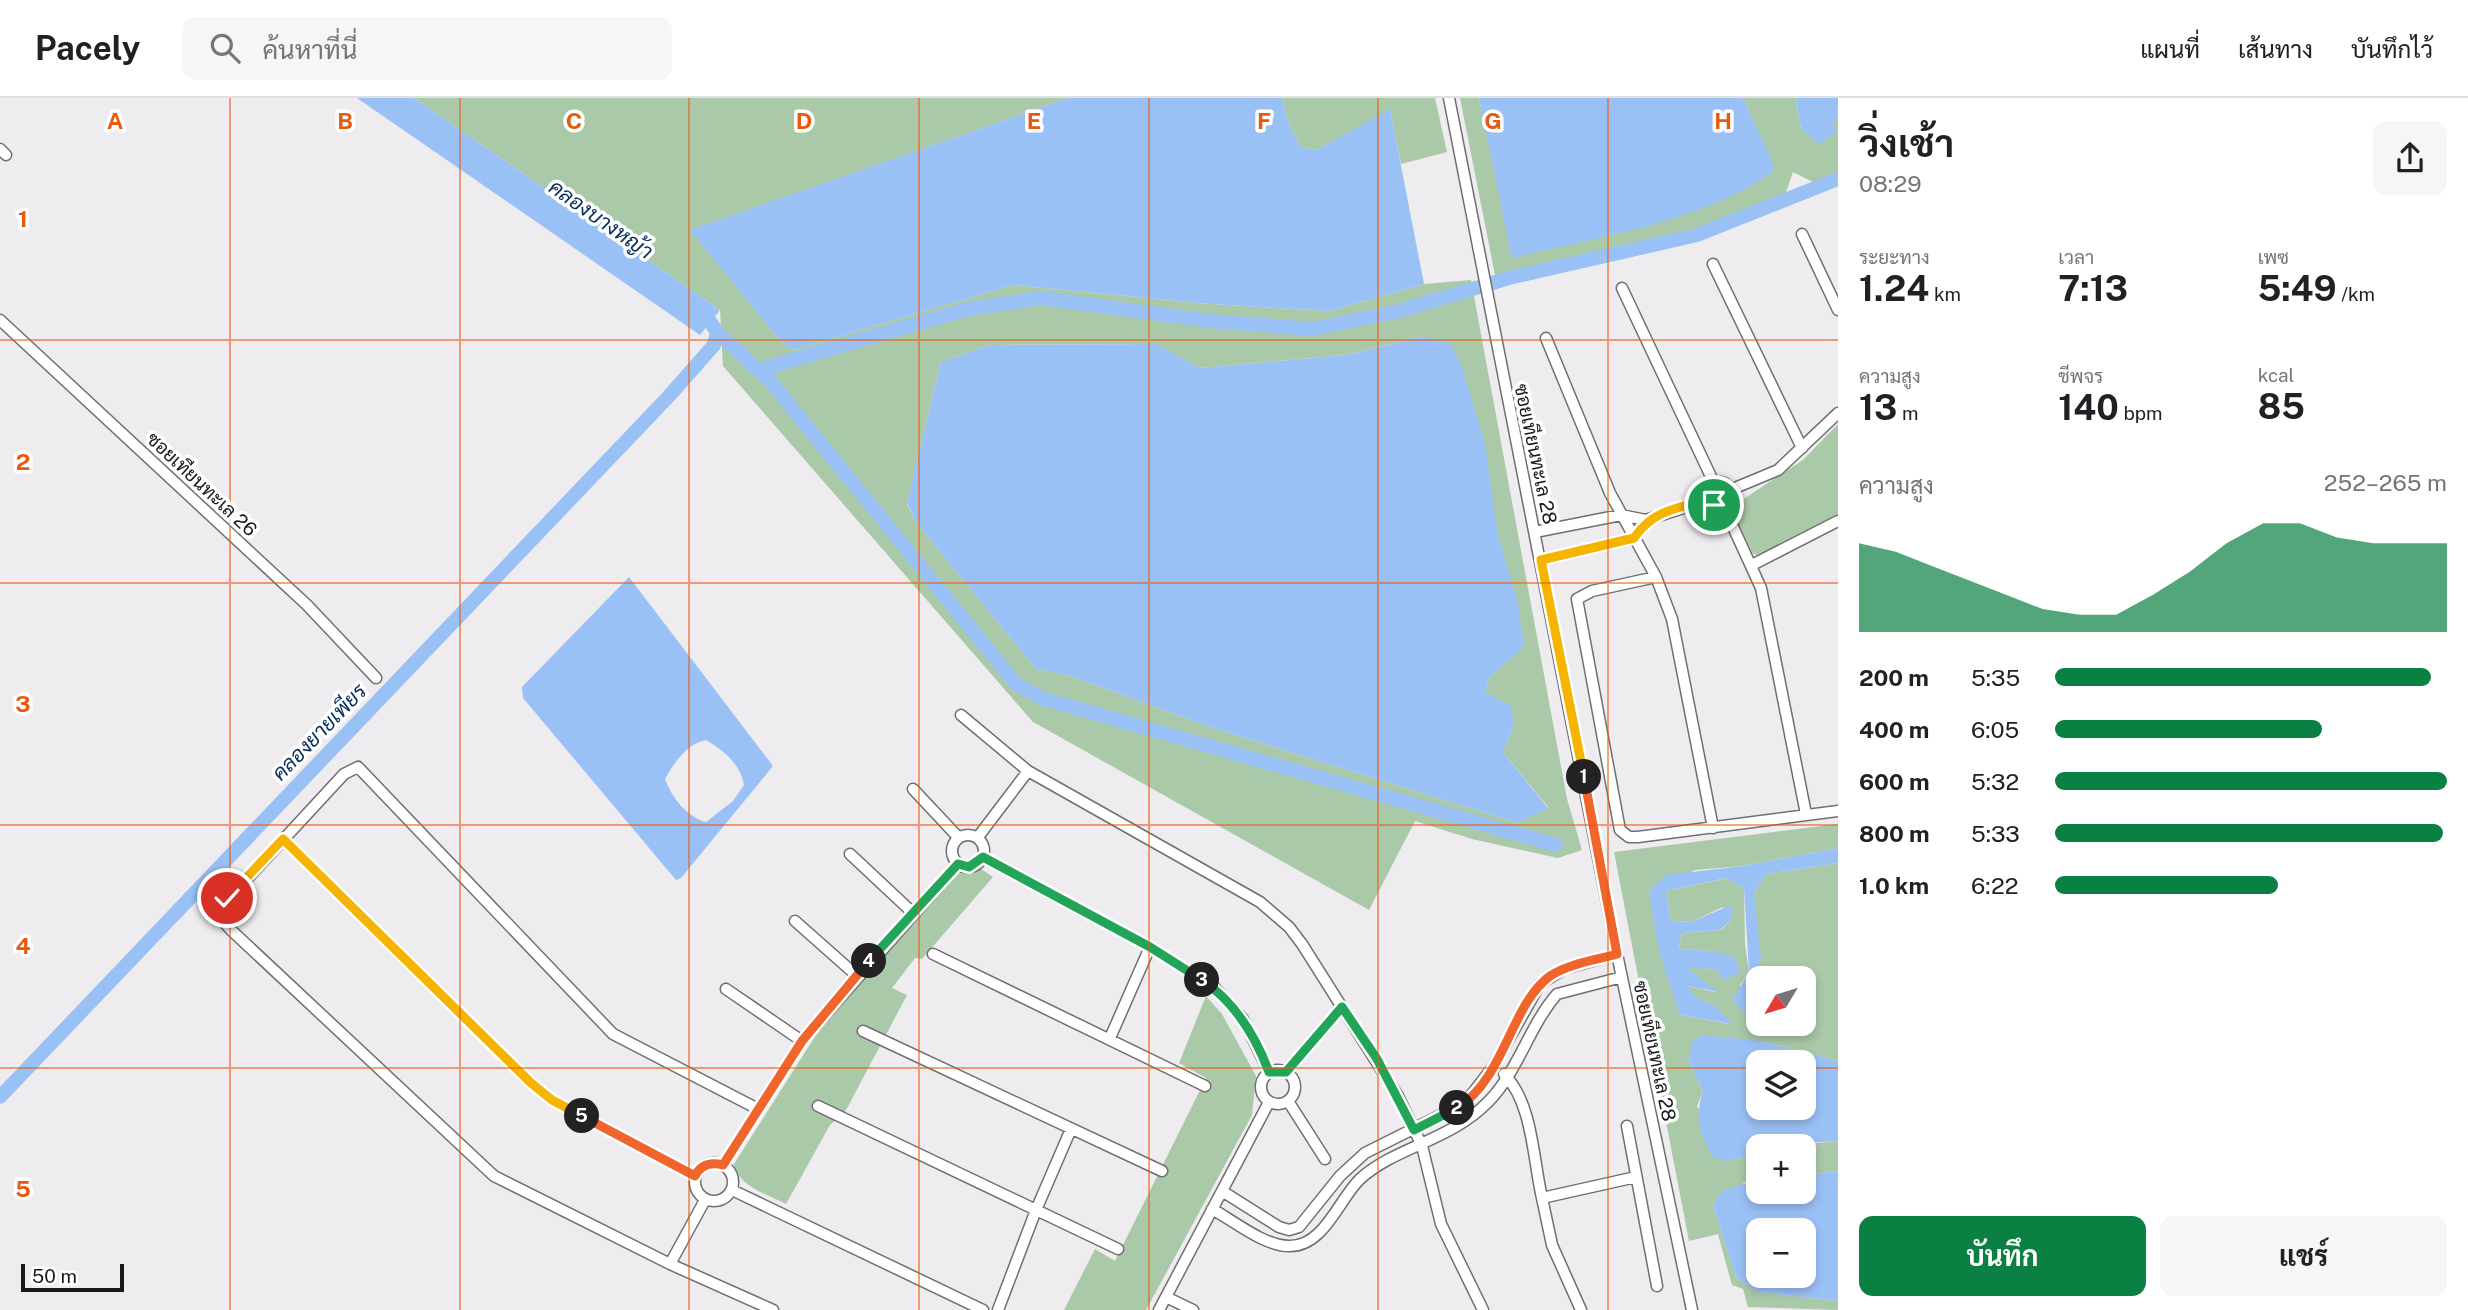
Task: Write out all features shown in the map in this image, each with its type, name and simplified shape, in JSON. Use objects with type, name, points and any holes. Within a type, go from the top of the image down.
[{"type":"street","name":"ซอยเทียนทะเล 28","points":[[1449,98],[1617,954],[1692,1310]]},
{"type":"street","points":[[1802,234],[1838,310]]},
{"type":"street","points":[[1713,264],[1802,448]]},
{"type":"street","points":[[1622,288],[1714,483]]},
{"type":"street","name":"ซอยเทียนทะเล 26","points":[[0,320],[307,605],[376,678]]},
{"type":"street","points":[[1546,338],[1621,515],[1656,578],[1672,619],[1713,828]]},
{"type":"street","points":[[1730,490],[1772,474],[1838,412]]},
{"type":"street","points":[[1714,483],[1725,484],[1730,490],[1730,498],[1723,505],[1714,505],[1708,500],[1707,491],[1714,483]]},
{"type":"street","points":[[1535,532],[1621,515],[1646,520],[1708,500]]},
{"type":"street","points":[[1723,505],[1761,588],[1806,814]]},
{"type":"street","points":[[1541,560],[1634,538],[1646,520]]},
{"type":"street","points":[[1752,565],[1837,525]]},
{"type":"street","points":[[1656,578],[1592,591],[1577,599],[1619,825],[1629,837],[1838,811]]},
{"type":"street","points":[[961,715],[1028,771],[1260,902],[1289,927],[1377,1059],[1414,1130],[1422,1146],[1441,1224],[1483,1310]]},
{"type":"street","points":[[758,1109],[612,1034],[358,767],[344,774],[221,907],[221,919],[231,930],[494,1176],[670,1264],[774,1310]]},
{"type":"street","points":[[978,837],[1028,771]]},
{"type":"street","points":[[913,789],[958,837]]},
{"type":"street","points":[[968,834],[978,837],[982,843],[983,857],[969,867],[958,864],[951,853],[958,837],[968,834]]},
{"type":"street","points":[[283,839],[531,1083],[552,1100],[695,1176]]},
{"type":"street","points":[[850,854],[913,913]]},
{"type":"street","points":[[983,857],[1150,947],[1224,996],[1242,1019],[1269,1072]]},
{"type":"street","points":[[723,1165],[802,1041],[856,975],[958,864]]},
{"type":"street","points":[[795,921],[856,975]]},
{"type":"street","points":[[1110,1038],[1150,947]]},
{"type":"street","points":[[933,954],[1205,1086]]},
{"type":"street","points":[[1222,1191],[1269,1221],[1289,1230],[1299,1227],[1353,1162],[1465,1103],[1493,1067],[1534,993],[1548,978],[1564,969],[1617,954]]},
{"type":"street","points":[[1212,1209],[1275,1244],[1290,1246],[1318,1233],[1353,1186],[1370,1171],[1470,1119],[1490,1101],[1557,994],[1622,976]]},
{"type":"street","points":[[1548,978],[1557,994]]},
{"type":"street","points":[[726,989],[802,1041]]},
{"type":"street","points":[[1269,1072],[1286,1072],[1342,1007]]},
{"type":"street","points":[[863,1031],[1162,1171]]},
{"type":"street","points":[[1493,1067],[1507,1076],[1516,1090],[1526,1118],[1552,1245],[1581,1310]]},
{"type":"street","points":[[1269,1072],[1261,1087],[1269,1102]]},
{"type":"street","points":[[1269,1102],[1282,1104],[1293,1096],[1295,1083],[1286,1072]]},
{"type":"street","points":[[1288,1101],[1325,1158]]},
{"type":"street","points":[[1159,1310],[1269,1102]]},
{"type":"street","points":[[818,1106],[1118,1248]]},
{"type":"street","points":[[1627,1126],[1657,1286]]},
{"type":"street","points":[[998,1310],[1036,1210],[1071,1129]]},
{"type":"street","points":[[711,1163],[723,1165],[731,1174],[732,1189],[720,1201],[705,1200],[695,1187],[695,1176],[703,1166],[711,1163]]},
{"type":"street","points":[[1542,1198],[1636,1177]]},
{"type":"street","points":[[732,1189],[984,1310]]},
{"type":"street","points":[[670,1264],[705,1200]]},
{"type":"street","points":[[1289,1230],[1290,1246]]},
{"type":"street","points":[[1166,1297],[1193,1310]]},
{"type":"green space","points":[[414,98],[1068,98],[691,230],[778,338],[793,350],[1013,285],[1210,304],[1329,311],[1424,284],[1471,280],[1567,799],[1582,850],[1558,858],[1472,839],[1415,821],[1369,910],[1033,722],[723,366],[720,310]],"holes":[[[1420,337],[1482,489],[1507,567],[1516,607],[1523,647],[1490,676],[1484,692],[1514,727],[1503,752],[1548,807],[1518,823],[1210,727],[1071,676],[1036,669],[916,522],[907,504],[941,362],[990,345],[1155,344],[1200,368],[1347,355]]]},
{"type":"green space","points":[[1282,98],[1435,98],[1447,152],[1401,164],[1390,110],[1317,150],[1300,147],[1287,119]]},
{"type":"green space","points":[[1460,98],[1479,98],[1513,258],[1772,161],[1743,98],[1795,98],[1801,129],[1832,123],[1838,119],[1838,175],[1815,183],[1793,172],[1785,195],[1706,226],[1495,275]]},
{"type":"green space","points":[[1838,424],[1838,515],[1759,555],[1753,554],[1733,514],[1733,506],[1803,460]]},
{"type":"green space","points":[[1838,824],[1838,848],[1743,866],[1695,870],[1649,892],[1680,1015],[1730,1024],[1716,1007],[1695,997],[1687,986],[1716,992],[1685,967],[1716,969],[1712,951],[1679,949],[1681,933],[1721,930],[1731,920],[1723,907],[1693,921],[1671,922],[1666,891],[1727,878],[1744,888],[1748,966],[1746,976],[1740,985],[1746,1007],[1746,1036],[1816,1036],[1816,966],[1751,966],[1754,894],[1766,874],[1838,863],[1838,1061],[1816,1055],[1816,1050],[1795,1050],[1760,1041],[1688,1060],[1703,1092],[1697,1106],[1727,1161],[1746,1156],[1746,1181],[1713,1205],[1736,1277],[1746,1284],[1746,1288],[1757,1292],[1838,1301],[1838,1310],[1748,1307],[1743,1289],[1732,1285],[1718,1234],[1689,1241],[1614,852]]},
{"type":"green space","points":[[981,869],[993,877],[922,959],[915,958],[892,988],[907,995],[845,1112],[830,1125],[786,1204],[747,1184],[734,1164],[816,1035],[958,873]]},
{"type":"green space","points":[[1206,996],[1222,1014],[1256,1076],[1252,1115],[1146,1310],[1064,1310],[1095,1249],[1115,1261],[1206,1078],[1179,1063]]},
{"type":"green space","points":[[1838,1141],[1838,1171],[1816,1174],[1816,1143]]},
{"type":"water","points":[[357,98],[414,98],[720,310],[700,335]]},
{"type":"water","points":[[1068,98],[1282,98],[1287,119],[1300,147],[1317,150],[1390,109],[1424,284],[1329,311],[1210,304],[1013,285],[793,350],[778,338],[690,230]]},
{"type":"water","points":[[1479,98],[1743,98],[1772,160],[1773,171],[1716,203],[1683,215],[1613,235],[1512,258]]},
{"type":"water","points":[[1795,98],[1838,98],[1838,119],[1832,123],[1837,132],[1819,144],[1801,129]]},
{"type":"water","points":[[1420,337],[1449,341],[1461,363],[1485,444],[1498,535],[1518,603],[1524,647],[1490,676],[1484,692],[1511,706],[1514,727],[1503,752],[1548,808],[1518,823],[1210,727],[1071,676],[1036,669],[916,522],[907,503],[941,362],[990,345],[1156,344],[1200,368],[1347,355]]},
{"type":"water","points":[[629,577],[773,766],[681,878],[676,880],[523,698],[522,687]],"holes":[[[706,740],[735,764],[744,785],[733,801],[706,822],[681,806],[665,779],[687,749]]]},
{"type":"water","points":[[1838,848],[1838,863],[1766,874],[1754,894],[1760,966],[1749,966],[1744,888],[1726,878],[1666,891],[1671,922],[1693,921],[1731,905],[1731,920],[1720,930],[1681,933],[1679,949],[1712,951],[1734,957],[1741,972],[1724,980],[1716,969],[1687,968],[1718,992],[1688,986],[1695,997],[1716,1007],[1732,1024],[1680,1015],[1659,951],[1649,891],[1665,875],[1743,866]]},
{"type":"water","points":[[1746,977],[1746,1014],[1732,1000]]},
{"type":"water","points":[[1702,1035],[1760,1041],[1795,1050],[1746,1050],[1746,1120],[1816,1120],[1816,1055],[1838,1061],[1838,1141],[1816,1142],[1816,1134],[1746,1134],[1746,1156],[1727,1161],[1713,1157],[1700,1126],[1699,1110],[1703,1092],[1688,1060],[1693,1041]]},
{"type":"water","points":[[1838,1171],[1838,1301],[1757,1292],[1751,1288],[1816,1288],[1816,1218],[1746,1218],[1746,1284],[1736,1277],[1713,1205],[1722,1191],[1746,1183],[1746,1204],[1816,1204],[1816,1174]]},
{"type":"waterway","points":[[758,370],[968,309],[1041,298],[1210,321],[1313,329],[1399,311],[1509,278],[1697,235],[1838,179]]},
{"type":"waterway","name":"คลองยายเพียร","points":[[0,1097],[669,396],[714,345],[717,332],[709,320],[696,311]]},
{"type":"waterway","points":[[717,332],[771,382],[1016,684],[1044,699],[1556,845]]},
{"type":"route","points":[[227,898],[283,839],[531,1083],[552,1100],[695,1176],[703,1166],[711,1163],[723,1165],[802,1041],[856,975],[958,864],[963,867],[975,866],[983,857],[1150,947],[1215,988],[1242,1019],[1269,1072],[1286,1072],[1342,1007],[1377,1059],[1414,1130],[1446,1115],[1473,1095],[1493,1067],[1540,984],[1564,969],[1617,954],[1541,560],[1634,538],[1646,520],[1675,509],[1708,500],[1714,505]]},
{"type":"water label","name":"คลองบางหญ้า","points":[[601,219]]}]
